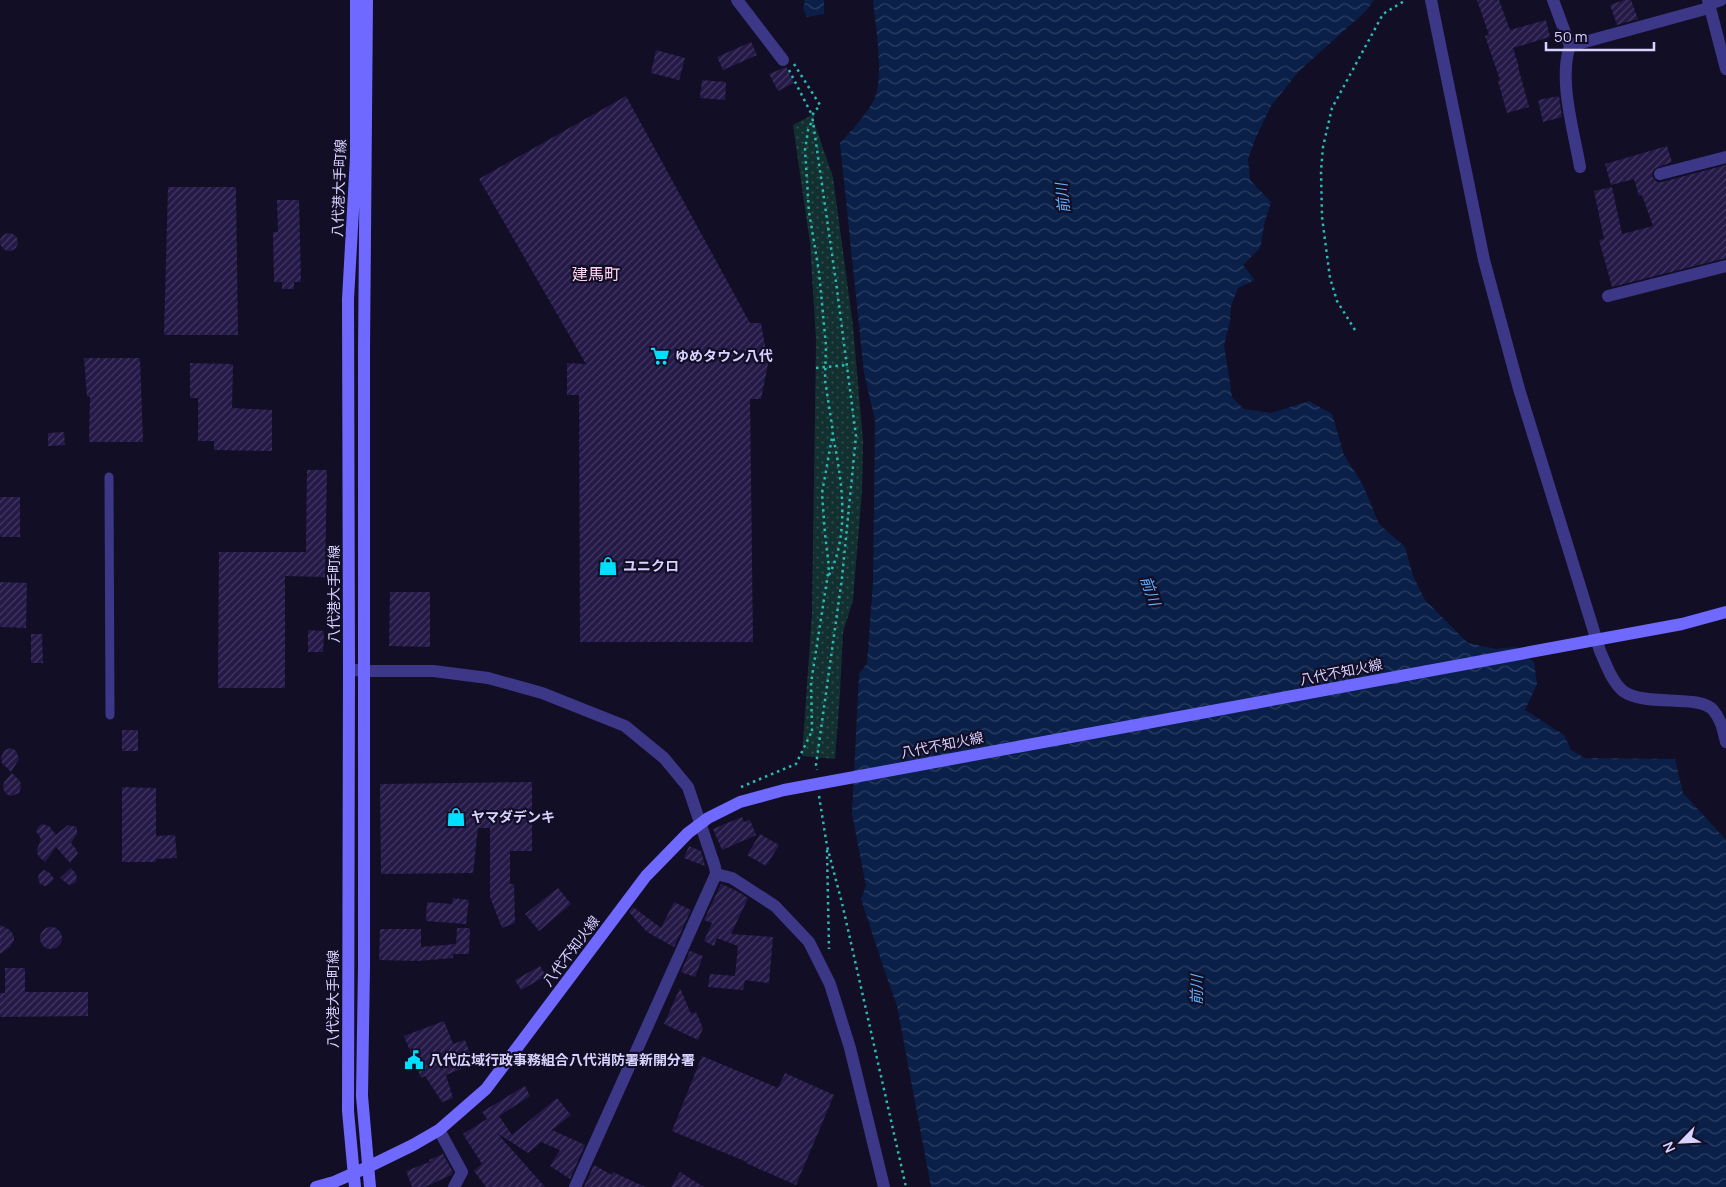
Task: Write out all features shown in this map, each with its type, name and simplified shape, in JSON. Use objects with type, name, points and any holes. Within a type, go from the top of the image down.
[{"type":"main road","name":"八代港大手町線","points":[[355,1187],[348,1111],[348,300],[356,157],[356,0]]},
{"type":"main road","name":"八代港大手町線","points":[[367,0],[362,1096],[370,1187]]},
{"type":"main road","name":"八代不知火線","points":[[316,1187],[354,1174],[413,1145],[439,1130],[486,1089],[646,876],[688,833],[708,818],[740,802],[784,790],[1682,624],[1726,612]]},
{"type":"street","points":[[737,0],[784,60]]},
{"type":"street","points":[[1431,0],[1484,260],[1519,389],[1600,651],[1610,674],[1623,691],[1642,698],[1698,703],[1712,707],[1720,718],[1726,742]]},
{"type":"street","points":[[1553,0],[1570,46],[1567,56],[1565,82],[1580,167]]},
{"type":"street","points":[[1570,46],[1712,3],[1726,68]]},
{"type":"street","points":[[1660,174],[1726,157]]},
{"type":"street","points":[[1608,296],[1726,266]]},
{"type":"street","points":[[349,668],[363,671],[434,671],[488,678],[542,693],[625,726],[664,758],[688,787],[716,874],[575,1187]]},
{"type":"street","points":[[716,874],[732,878],[775,906],[809,942],[830,984],[850,1048],[884,1187]]},
{"type":"street","points":[[439,1130],[462,1172],[454,1187]]},
{"type":"lane","points":[[109,478],[110,715]]},
{"type":"path","points":[[1355,330],[1337,301],[1330,278],[1322,217],[1321,171],[1323,147],[1332,108],[1383,14],[1406,0]]},
{"type":"path","points":[[784,60],[813,119],[856,436],[842,578],[816,765],[817,773]]},
{"type":"path","points":[[812,115],[820,105]]},
{"type":"path","points":[[813,119],[808,130],[805,150],[809,212],[819,272],[826,346],[825,380],[838,461],[843,520],[835,563],[828,578]]},
{"type":"path","points":[[816,368],[846,365]]},
{"type":"path","points":[[735,789],[796,764],[812,730],[811,683],[829,567],[822,493],[833,432]]},
{"type":"path","points":[[819,790],[827,846],[842,903],[906,1187]]},
{"type":"path","points":[[827,846],[826,903],[829,957]]},
{"type":"green space","points":[[816,113],[813,119],[833,177],[853,326],[863,441],[862,491],[853,600],[843,632],[835,759],[802,756],[812,613],[816,341],[810,243],[793,125]]},
{"type":"water","points":[[804,0],[824,0],[824,14],[807,17],[803,8]]},
{"type":"water","name":"前川","points":[[873,0],[1374,0],[1366,11],[1299,71],[1271,106],[1248,159],[1250,180],[1271,202],[1260,248],[1243,265],[1255,280],[1238,288],[1231,306],[1230,322],[1224,345],[1232,397],[1244,409],[1271,413],[1309,401],[1332,414],[1344,455],[1363,485],[1379,524],[1405,547],[1413,576],[1425,600],[1468,643],[1496,649],[1515,647],[1534,662],[1537,684],[1525,710],[1564,735],[1571,750],[1585,758],[1675,759],[1683,793],[1726,840],[1726,1187],[931,1187],[897,1006],[861,899],[866,886],[852,814],[859,674],[867,663],[873,582],[875,420],[864,373],[840,143],[867,112],[877,90],[879,65]]},
{"type":"building","points":[[1477,0],[1499,0],[1510,30],[1546,20],[1550,37],[1513,48],[1529,107],[1507,113],[1498,81],[1500,80],[1485,36],[1489,35]]},
{"type":"building","points":[[1624,0],[1631,0],[1638,19],[1617,25],[1610,5]]},
{"type":"building","points":[[751,42],[757,55],[723,70],[717,57]]},
{"type":"building","points":[[656,50],[685,58],[679,80],[651,73]]},
{"type":"building","points":[[786,67],[794,83],[778,91],[769,74]]},
{"type":"building","points":[[702,80],[726,82],[725,100],[700,98]]},
{"type":"building","points":[[626,96],[750,323],[761,323],[768,364],[761,399],[750,399],[753,642],[580,642],[579,395],[567,395],[567,363],[586,364],[479,179]]},
{"type":"building","points":[[1559,96],[1562,117],[1543,122],[1538,100]]},
{"type":"building","points":[[1667,146],[1672,162],[1654,169],[1652,176],[1657,182],[1726,165],[1726,258],[1612,287],[1599,240],[1604,239],[1594,191],[1612,187],[1622,234],[1653,226],[1642,195],[1639,196],[1634,179],[1611,185],[1605,164]]},
{"type":"building","points":[[168,187],[236,187],[238,335],[164,335]]},
{"type":"building","points":[[277,200],[299,200],[301,282],[294,282],[294,289],[282,289],[282,282],[274,282],[273,232],[278,232]]},
{"type":"building","points":[[9,233],[15,236],[18,242],[15,248],[9,251],[3,248],[0,242],[3,236]]},
{"type":"building","points":[[84,358],[140,358],[143,442],[89,442],[90,397],[87,397]]},
{"type":"building","points":[[190,363],[233,364],[232,408],[272,410],[272,451],[214,450],[214,441],[198,441],[198,398],[190,398]]},
{"type":"building","points":[[64,432],[65,445],[48,446],[48,433]]},
{"type":"building","points":[[307,470],[327,470],[325,577],[285,576],[285,688],[218,688],[219,552],[306,552]]},
{"type":"building","points":[[0,497],[20,497],[20,537],[0,537]]},
{"type":"building","points":[[0,582],[27,583],[26,628],[0,627]]},
{"type":"building","points":[[390,592],[430,592],[430,647],[389,646]]},
{"type":"building","points":[[308,630],[324,631],[323,652],[308,652]]},
{"type":"building","points":[[31,634],[42,634],[43,663],[31,663]]},
{"type":"building","points":[[122,730],[138,730],[138,751],[122,751]]},
{"type":"building","points":[[11,748],[16,751],[19,759],[11,772],[2,763],[1,757],[5,750]]},
{"type":"building","points":[[12,773],[20,781],[21,787],[19,793],[11,796],[6,794],[3,788],[4,782]]},
{"type":"building","name":"ヤマダデンキ","points":[[532,782],[532,851],[510,851],[510,884],[514,884],[515,923],[502,928],[490,897],[490,828],[478,828],[473,873],[381,874],[380,784]]},
{"type":"building","points":[[122,787],[156,788],[156,836],[175,835],[177,858],[156,859],[156,862],[122,862]]},
{"type":"building","points":[[742,817],[744,822],[750,820],[756,835],[722,850],[713,829]]},
{"type":"building","points":[[42,824],[49,826],[56,835],[68,825],[77,827],[77,834],[71,843],[78,853],[70,863],[56,847],[45,862],[38,856],[37,850],[41,839],[36,831]]},
{"type":"building","points":[[760,834],[779,845],[766,866],[747,855]]},
{"type":"building","points":[[689,846],[701,851],[705,866],[684,858]]},
{"type":"building","points":[[71,868],[76,874],[77,879],[75,883],[69,885],[60,878]]},
{"type":"building","points":[[44,870],[50,873],[54,879],[45,886],[40,884],[38,878],[39,874]]},
{"type":"building","points":[[721,884],[748,898],[731,934],[773,937],[769,983],[745,980],[743,990],[708,987],[710,974],[735,976],[738,946],[717,938],[714,946],[704,941],[712,923],[704,920]]},
{"type":"building","points":[[558,888],[571,904],[539,931],[525,914]]},
{"type":"building","points":[[453,898],[469,900],[466,924],[426,921],[427,902],[452,904]]},
{"type":"building","points":[[674,902],[691,910],[674,947],[647,932],[629,912],[633,907],[661,928]]},
{"type":"building","points":[[0,925],[10,930],[14,940],[10,947],[0,954]]},
{"type":"building","points":[[51,927],[61,934],[62,938],[55,948],[51,949],[41,942],[40,938],[47,928]]},
{"type":"building","points":[[457,928],[470,928],[469,954],[453,954],[453,958],[418,961],[379,960],[380,929],[421,929],[421,947],[456,944]]},
{"type":"building","points":[[690,951],[703,956],[695,977],[681,972]]},
{"type":"building","points":[[540,966],[546,976],[521,990],[515,980]]},
{"type":"building","points":[[5,968],[25,968],[25,992],[88,992],[88,1016],[0,1017],[0,993],[5,993]]},
{"type":"building","points":[[680,988],[691,1014],[696,1012],[703,1028],[698,1040],[664,1024]]},
{"type":"building","points":[[444,1021],[453,1044],[465,1040],[472,1059],[460,1064],[461,1069],[446,1075],[453,1098],[442,1102],[425,1076],[421,1078],[404,1036]]},
{"type":"building","points":[[702,1056],[778,1088],[785,1073],[834,1095],[796,1185],[747,1162],[672,1131]]},
{"type":"building","points":[[525,1086],[530,1096],[499,1116],[512,1135],[557,1098],[571,1115],[552,1130],[585,1145],[570,1179],[550,1166],[560,1150],[541,1142],[528,1153],[497,1133],[545,1187],[486,1187],[474,1171],[482,1164],[463,1134],[487,1119],[482,1112]]},
{"type":"building","points":[[443,1154],[453,1172],[451,1175],[425,1187],[412,1187],[406,1171],[430,1162],[429,1160]]},
{"type":"building","points":[[594,1165],[612,1175],[613,1172],[645,1187],[584,1187]]},
{"type":"building","points":[[680,1172],[704,1187],[671,1187]]},
{"type":"place","name":"ゆめタウン八代","points":[[660,356]]},
{"type":"place","name":"ユニクロ","points":[[608,566]]},
{"type":"place","name":"ヤマダデンキ","points":[[456,817]]},
{"type":"place","name":"八代広域行政事務組合八代消防署新開分署","points":[[414,1060]]},
{"type":"district","name":"建馬町","points":[[596,274]]}]
